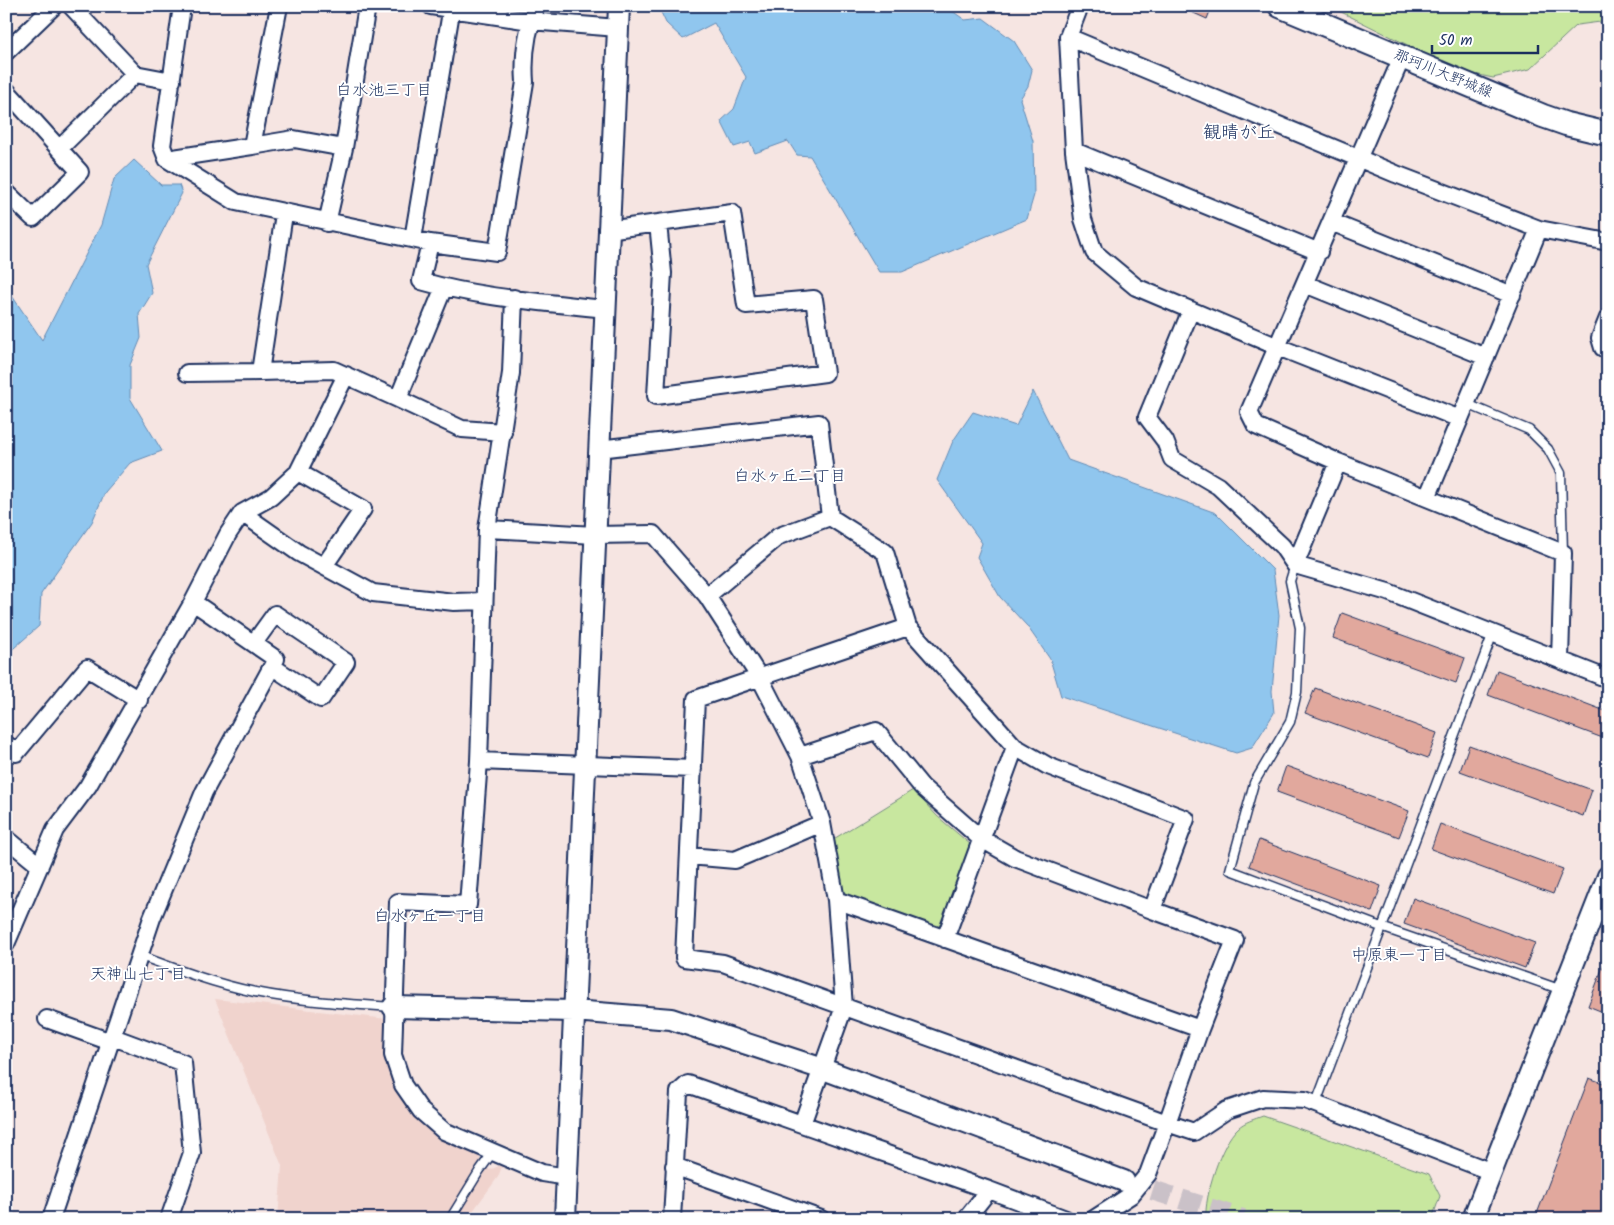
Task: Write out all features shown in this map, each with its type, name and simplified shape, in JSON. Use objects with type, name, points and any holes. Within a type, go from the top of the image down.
[{"type":"main road","name":"那珂川大野城線","points":[[1280,6],[1566,124],[1608,134]]},
{"type":"street","points":[[6,52],[54,6]]},
{"type":"street","points":[[71,6],[135,74],[172,81]]},
{"type":"street","points":[[182,6],[162,146],[168,158],[236,202],[284,214],[430,243],[497,252],[524,82],[523,54],[530,21],[537,6]]},
{"type":"street","points":[[252,146],[279,6]]},
{"type":"street","points":[[327,223],[344,148],[367,6]]},
{"type":"street","points":[[431,6],[530,21],[618,28]]},
{"type":"street","points":[[564,1219],[599,449],[607,230],[619,6]]},
{"type":"street","points":[[1080,6],[1068,37],[1074,151],[1083,219],[1094,252],[1136,287],[1278,348],[1460,419]]},
{"type":"street","points":[[414,239],[452,8]]},
{"type":"street","points":[[1068,37],[1359,158],[1539,229],[1608,242]]},
{"type":"street","points":[[1402,57],[1249,412],[1256,426],[1338,462],[1563,553],[1560,660]]},
{"type":"street","points":[[59,149],[135,74]]},
{"type":"street","points":[[6,90],[80,172],[33,218],[6,192]]},
{"type":"street","points":[[168,158],[294,139],[344,148]]},
{"type":"street","points":[[1074,151],[1319,252]]},
{"type":"street","points":[[607,230],[658,223],[732,213],[746,305],[814,298],[825,373],[656,396],[663,273],[658,223]]},
{"type":"street","points":[[260,372],[284,214]]},
{"type":"street","points":[[1332,222],[1512,295]]},
{"type":"street","points":[[1428,498],[1539,229]]},
{"type":"street","points":[[430,243],[422,281],[444,287],[514,298],[604,309]]},
{"type":"street","points":[[1305,284],[1486,357]]},
{"type":"street","points":[[398,399],[444,287]]},
{"type":"street","points":[[514,298],[511,373],[487,529],[479,760],[468,905],[398,902],[393,1007],[393,1055],[408,1091],[421,1111],[444,1131],[542,1173],[567,1177]]},
{"type":"street","points":[[1191,310],[1147,417],[1165,441],[1172,460],[1218,486],[1282,546],[1295,565],[1388,592],[1608,679]]},
{"type":"street","points":[[1608,318],[1600,338],[1603,348],[1608,350]]},
{"type":"street","points":[[187,374],[334,370],[462,429],[503,432]]},
{"type":"street","points":[[6,944],[55,830],[88,786],[193,602],[228,534],[242,513],[271,497],[298,472],[346,375]]},
{"type":"street","points":[[599,449],[819,423],[830,517]]},
{"type":"street","points":[[1295,565],[1338,462]]},
{"type":"street","points":[[298,472],[362,509],[324,566]]},
{"type":"street","points":[[242,513],[299,553],[373,593],[454,602],[484,601]]},
{"type":"street","points":[[707,596],[779,536],[830,517]]},
{"type":"street","points":[[830,517],[885,552],[908,627],[1015,747],[1048,766],[1186,819],[1152,910]]},
{"type":"street","points":[[487,529],[595,535],[653,534],[707,596],[760,678],[800,756],[822,822],[836,900],[844,1007],[802,1124]]},
{"type":"street","points":[[51,1219],[141,956],[152,918],[204,792],[276,659],[193,602]]},
{"type":"street","points":[[254,643],[275,614],[346,662],[321,699],[272,667]]},
{"type":"street","points":[[908,627],[696,699],[684,958],[722,963],[1194,1132],[1228,1110],[1263,1098],[1304,1100],[1492,1172]]},
{"type":"street","points":[[6,744],[16,753],[87,668],[138,700]]},
{"type":"street","points":[[800,756],[876,731],[922,787],[980,838],[1015,858],[1235,940],[1200,1029],[1148,1174],[1131,1195],[1094,1219]]},
{"type":"street","points":[[945,939],[980,838],[1015,747]]},
{"type":"street","points":[[479,760],[692,769]]},
{"type":"street","points":[[689,856],[735,860],[822,822]]},
{"type":"street","points":[[6,838],[40,866]]},
{"type":"street","points":[[1472,1219],[1608,876]]},
{"type":"street","points":[[836,900],[1200,1029]]},
{"type":"street","points":[[393,1007],[574,1011],[671,1019],[823,1069],[1124,1181]]},
{"type":"street","points":[[47,1019],[183,1063],[192,1154],[169,1219]]},
{"type":"street","points":[[672,1219],[679,1092],[688,1084],[1066,1219]]},
{"type":"street","points":[[674,1166],[821,1219]]},
{"type":"street","points":[[966,1219],[989,1190]]},
{"type":"lane","points":[[1467,404],[1529,430],[1548,449],[1561,473],[1563,553]]},
{"type":"lane","points":[[1295,565],[1290,581],[1300,628],[1297,692],[1290,722],[1254,783],[1230,870],[1380,928],[1564,991]]},
{"type":"lane","points":[[1316,1104],[1380,928],[1493,634]]},
{"type":"lane","points":[[141,956],[195,976],[254,992],[320,1002],[393,1007]]},
{"type":"lane","points":[[450,1219],[493,1152]]},
{"type":"shaded area","points":[[215,999],[387,1019],[388,1059],[395,1088],[418,1117],[479,1153],[480,1161],[490,1170],[503,1164],[498,1177],[467,1219],[278,1219],[282,1166]]},
{"type":"green space","points":[[1329,6],[1608,6],[1608,21],[1577,25],[1530,69],[1493,78],[1470,73],[1448,65]]},
{"type":"green space","points":[[913,790],[937,816],[971,845],[940,930],[842,894],[832,840]]},
{"type":"green space","points":[[1263,1116],[1429,1174],[1440,1196],[1432,1219],[1206,1219],[1211,1184],[1226,1145],[1240,1126]]},
{"type":"water","points":[[658,6],[945,6],[965,20],[983,18],[1014,41],[1032,70],[1028,86],[1020,99],[1033,141],[1034,195],[1027,219],[902,272],[879,272],[810,156],[797,155],[788,141],[755,153],[750,142],[734,147],[721,121],[734,109],[746,77],[714,23],[683,39],[666,23]]},
{"type":"water","points":[[134,160],[161,185],[179,185],[182,193],[146,264],[152,293],[139,314],[141,338],[130,365],[130,398],[162,451],[130,463],[105,492],[92,522],[41,594],[39,626],[6,655],[6,287],[42,340],[101,225],[114,179]]},
{"type":"water","points":[[1033,391],[1068,460],[1216,513],[1273,570],[1279,615],[1272,691],[1274,713],[1252,748],[1236,753],[1061,696],[1050,659],[1027,626],[1000,597],[977,557],[982,543],[937,480],[953,441],[973,412],[1016,426]]},
{"type":"building","points":[[1178,6],[1212,6],[1207,19]]},
{"type":"building","points":[[1342,613],[1465,658],[1456,683],[1333,638]]},
{"type":"building","points":[[1497,670],[1608,712],[1608,740],[1488,695]]},
{"type":"building","points":[[1315,688],[1437,733],[1428,758],[1305,713]]},
{"type":"building","points":[[1469,745],[1592,790],[1583,816],[1460,771]]},
{"type":"building","points":[[1286,766],[1409,811],[1399,837],[1277,792]]},
{"type":"building","points":[[1440,824],[1563,869],[1553,894],[1431,849]]},
{"type":"building","points":[[1259,840],[1381,886],[1372,912],[1249,866]]},
{"type":"building","points":[[1413,898],[1535,943],[1525,968],[1404,924]]},
{"type":"building","points":[[1608,956],[1608,1014],[1588,1006]]},
{"type":"building","points":[[1589,1078],[1608,1085],[1608,1219],[1535,1219]]},
{"type":"tunnel","points":[[1124,1181],[1243,1219]]},
{"type":"district","name":"白水池三丁目","points":[[384,90]]},
{"type":"district","name":"観晴が丘","points":[[1239,133]]},
{"type":"district","name":"白水ヶ丘二丁目","points":[[790,476]]},
{"type":"district","name":"白水ヶ丘一丁目","points":[[430,916]]},
{"type":"district","name":"中原東一丁目","points":[[1399,955]]},
{"type":"district","name":"天神山七丁目","points":[[138,974]]}]
